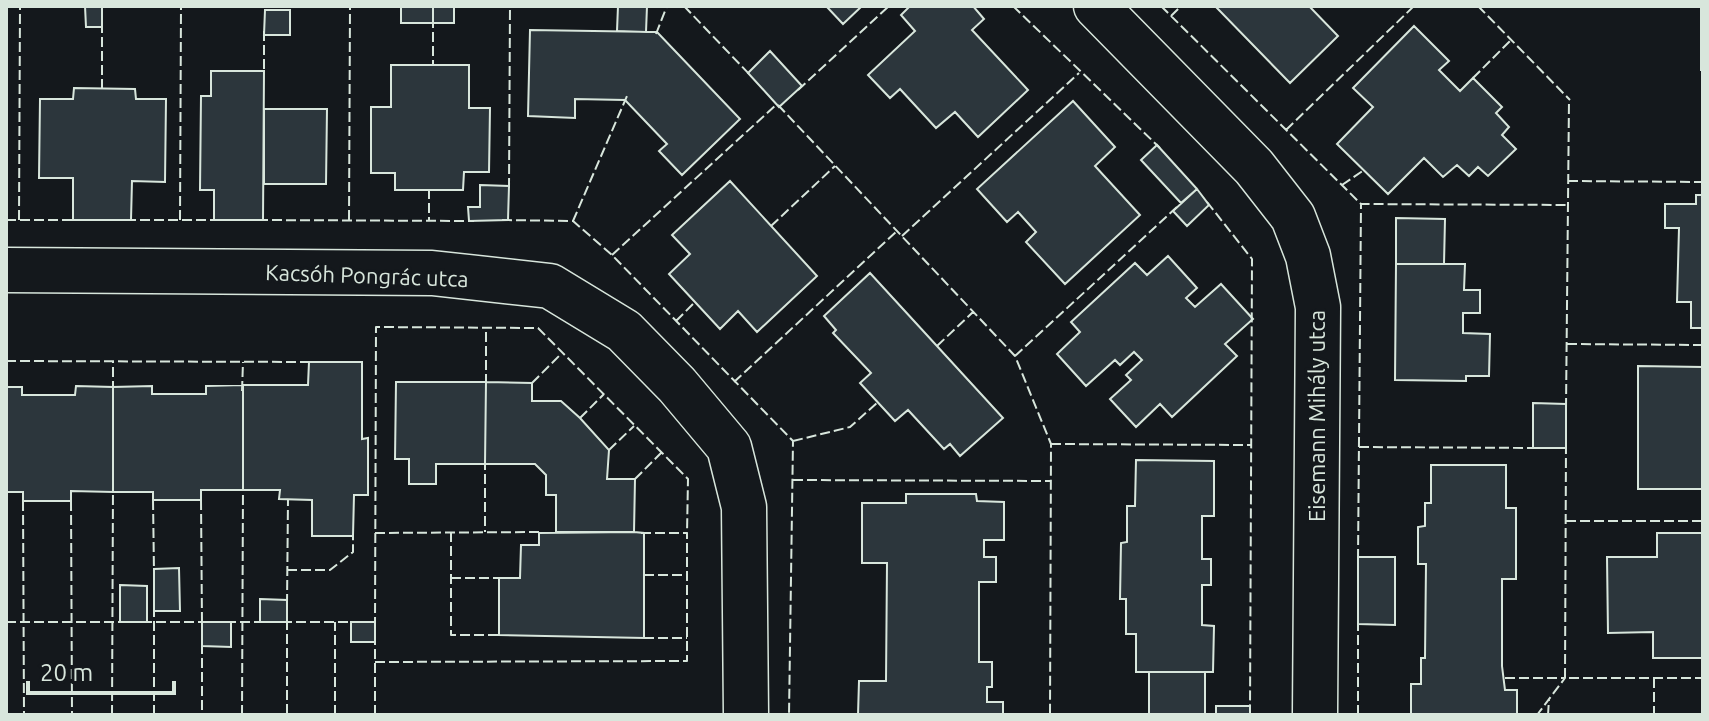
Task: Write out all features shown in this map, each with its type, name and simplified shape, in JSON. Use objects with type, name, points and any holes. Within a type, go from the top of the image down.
[{"type":"street","name":"Eisemann Mihály utca","points":[[1096,6],[1254,167],[1293,217],[1308,256],[1318,307],[1315,715]]},
{"type":"street","name":"Kacsóh Pongrác utca","points":[[6,270],[432,273],[550,286],[624,331],[677,385],[729,447],[744,507],[746,715]]},
{"type":"building","points":[[85,6],[102,6],[102,27],[86,27]]},
{"type":"building","points":[[401,6],[433,6],[433,23],[401,23]]},
{"type":"building","points":[[433,6],[454,6],[454,23],[433,23]]},
{"type":"building","points":[[618,6],[647,6],[646,32],[617,31]]},
{"type":"building","points":[[826,6],[862,6],[843,24]]},
{"type":"building","points":[[910,6],[973,6],[984,19],[972,30],[1028,90],[978,137],[955,112],[936,128],[900,89],[890,98],[868,75],[915,31],[901,15]]},
{"type":"building","points":[[1215,6],[1309,6],[1338,36],[1290,83]]},
{"type":"building","points":[[1703,6],[1703,70],[1701,70]]},
{"type":"building","points":[[265,10],[290,10],[290,35],[264,35]]},
{"type":"building","points":[[1414,26],[1449,61],[1439,70],[1460,91],[1473,78],[1502,107],[1496,113],[1509,127],[1502,135],[1516,149],[1488,176],[1478,167],[1469,176],[1457,165],[1443,177],[1424,158],[1388,194],[1337,144],[1373,107],[1353,88]]},
{"type":"building","points":[[530,30],[657,32],[740,119],[682,175],[659,151],[667,144],[625,100],[575,99],[575,118],[528,116]]},
{"type":"building","points":[[770,51],[802,86],[779,107],[748,73]]},
{"type":"building","points":[[391,65],[469,65],[469,108],[490,108],[489,172],[464,172],[463,190],[395,190],[395,173],[371,173],[371,107],[391,107]]},
{"type":"building","points":[[211,71],[264,71],[263,220],[214,220],[214,190],[200,190],[201,96],[211,96]]},
{"type":"building","points":[[74,88],[135,89],[136,99],[166,99],[165,182],[132,181],[131,220],[73,220],[73,178],[39,178],[40,99],[73,99]]},
{"type":"building","points":[[1073,101],[1115,147],[1095,166],[1140,215],[1065,284],[1026,242],[1036,232],[1018,212],[1007,222],[977,189]]},
{"type":"building","points":[[264,109],[327,109],[326,184],[264,184]]},
{"type":"building","points":[[1157,145],[1197,189],[1181,203],[1141,160]]},
{"type":"building","points":[[730,181],[817,276],[757,332],[738,311],[720,329],[669,274],[690,254],[672,235]]},
{"type":"building","points":[[480,185],[509,186],[508,220],[469,221],[468,207],[480,207]]},
{"type":"building","points":[[1197,189],[1209,205],[1187,226],[1173,211]]},
{"type":"building","points":[[1696,195],[1703,195],[1703,328],[1691,328],[1691,302],[1677,302],[1679,228],[1665,228],[1665,204],[1696,204]]},
{"type":"building","points":[[1396,218],[1445,219],[1444,264],[1396,264]]},
{"type":"building","points":[[1168,256],[1197,288],[1186,298],[1195,307],[1221,284],[1253,319],[1225,344],[1237,356],[1172,417],[1160,404],[1136,427],[1110,399],[1131,380],[1126,375],[1142,360],[1134,352],[1120,365],[1115,360],[1086,386],[1057,354],[1080,332],[1071,322],[1135,263],[1147,275]]},
{"type":"building","points":[[1396,264],[1465,264],[1464,290],[1480,290],[1480,313],[1463,313],[1463,333],[1490,334],[1489,376],[1466,376],[1466,381],[1395,380]]},
{"type":"building","points":[[870,273],[1003,418],[960,456],[950,444],[944,449],[908,410],[895,421],[860,383],[871,373],[833,333],[836,330],[824,316]]},
{"type":"building","points":[[309,362],[362,362],[362,439],[368,438],[368,495],[354,495],[353,536],[312,536],[312,500],[279,499],[280,490],[243,490],[243,385],[308,385]]},
{"type":"building","points":[[1638,366],[1703,367],[1703,489],[1638,489]]},
{"type":"building","points":[[396,382],[486,382],[485,464],[436,464],[436,484],[409,484],[409,459],[395,459]]},
{"type":"building","points":[[486,382],[532,383],[532,401],[561,401],[580,418],[609,450],[607,479],[635,479],[634,532],[556,532],[556,495],[546,495],[546,475],[535,464],[485,464]]},
{"type":"building","points":[[243,385],[243,490],[201,490],[201,500],[153,500],[153,492],[113,492],[113,387],[152,386],[152,394],[206,394],[206,386]]},
{"type":"building","points":[[76,386],[113,387],[113,492],[71,491],[71,501],[23,501],[23,492],[6,492],[6,387],[22,387],[22,395],[75,395]]},
{"type":"building","points":[[1533,403],[1566,404],[1566,448],[1533,448]]},
{"type":"building","points":[[1136,460],[1214,461],[1214,516],[1202,516],[1202,559],[1211,559],[1211,585],[1202,585],[1202,625],[1214,626],[1213,672],[1136,672],[1136,634],[1126,634],[1126,599],[1120,599],[1121,543],[1127,542],[1127,506],[1135,506]]},
{"type":"building","points":[[1431,465],[1506,465],[1506,508],[1516,508],[1516,579],[1502,579],[1502,666],[1505,690],[1517,690],[1517,715],[1411,715],[1411,684],[1421,684],[1421,658],[1425,658],[1426,564],[1418,564],[1418,527],[1425,526],[1425,503],[1431,503]]},
{"type":"building","points":[[906,494],[976,494],[977,501],[1004,502],[1004,540],[984,540],[984,557],[996,557],[996,582],[979,582],[979,662],[992,662],[992,687],[987,687],[987,702],[1003,702],[1003,715],[858,715],[859,681],[886,681],[887,563],[862,563],[862,503],[906,503]]},
{"type":"building","points":[[539,533],[644,533],[644,638],[499,635],[499,578],[520,578],[521,545],[539,545]]},
{"type":"building","points":[[1657,533],[1703,533],[1703,658],[1653,658],[1653,632],[1608,633],[1607,557],[1657,557]]},
{"type":"building","points":[[1358,557],[1395,557],[1395,625],[1358,624]]},
{"type":"building","points":[[179,568],[180,611],[154,611],[154,569]]},
{"type":"building","points":[[120,585],[147,586],[147,622],[120,622]]},
{"type":"building","points":[[260,599],[287,600],[287,622],[260,622]]},
{"type":"building","points":[[202,622],[231,622],[231,647],[202,646]]},
{"type":"building","points":[[351,622],[375,622],[375,642],[351,642]]},
{"type":"building","points":[[1149,672],[1205,672],[1205,715],[1149,715]]},
{"type":"building","points":[[1216,706],[1250,706],[1250,715],[1216,715]]},
{"type":"fence","points":[[19,220],[20,6]]},
{"type":"fence","points":[[180,220],[181,6]]},
{"type":"fence","points":[[349,220],[350,6]]},
{"type":"fence","points":[[509,188],[510,6]]},
{"type":"fence","points":[[656,34],[667,6]]},
{"type":"fence","points":[[684,6],[751,76]]},
{"type":"fence","points":[[798,90],[889,6]]},
{"type":"fence","points":[[1013,6],[1160,148]]},
{"type":"fence","points":[[1161,6],[1361,204],[1568,205]]},
{"type":"fence","points":[[1171,16],[1181,6]]},
{"type":"fence","points":[[1286,130],[1414,6]]},
{"type":"fence","points":[[1478,6],[1570,100]]},
{"type":"fence","points":[[433,18],[433,66]]},
{"type":"fence","points":[[102,21],[102,89]]},
{"type":"fence","points":[[264,31],[264,71]]},
{"type":"fence","points":[[1473,78],[1511,40]]},
{"type":"fence","points":[[902,236],[1079,73]]},
{"type":"fence","points":[[573,221],[627,96]]},
{"type":"fence","points":[[1566,408],[1569,100]]},
{"type":"fence","points":[[612,255],[777,104]]},
{"type":"fence","points":[[778,105],[1015,356],[1051,444],[1050,715]]},
{"type":"fence","points":[[771,226],[835,166]]},
{"type":"fence","points":[[1342,185],[1364,170]]},
{"type":"fence","points":[[1568,181],[1703,182]]},
{"type":"fence","points":[[429,189],[429,220]]},
{"type":"fence","points":[[1207,202],[1252,259],[1250,710]]},
{"type":"fence","points":[[1358,559],[1361,204]]},
{"type":"fence","points":[[1015,356],[1177,207]]},
{"type":"fence","points":[[6,220],[78,220]]},
{"type":"fence","points":[[126,220],[218,220]]},
{"type":"fence","points":[[258,220],[474,221]]},
{"type":"fence","points":[[502,220],[573,221],[612,255],[793,441],[789,715]]},
{"type":"fence","points":[[734,382],[897,231]]},
{"type":"fence","points":[[676,321],[695,302]]},
{"type":"fence","points":[[937,346],[973,312]]},
{"type":"fence","points":[[375,627],[376,327],[538,328],[688,479],[687,533]]},
{"type":"fence","points":[[486,327],[486,384]]},
{"type":"fence","points":[[1567,344],[1703,345]]},
{"type":"fence","points":[[532,383],[563,352]]},
{"type":"fence","points":[[6,361],[311,362]]},
{"type":"fence","points":[[113,361],[113,391]]},
{"type":"fence","points":[[242,391],[243,362]]},
{"type":"fence","points":[[580,418],[604,394]]},
{"type":"fence","points":[[793,441],[850,427],[878,402]]},
{"type":"fence","points":[[609,450],[634,426]]},
{"type":"fence","points":[[1051,444],[1251,445]]},
{"type":"fence","points":[[1566,444],[1565,678],[1703,678]]},
{"type":"fence","points":[[1359,447],[1535,448]]},
{"type":"fence","points":[[635,479],[661,453]]},
{"type":"fence","points":[[485,460],[485,532]]},
{"type":"fence","points":[[793,480],[1051,481]]},
{"type":"fence","points":[[112,715],[113,487]]},
{"type":"fence","points":[[242,715],[243,487]]},
{"type":"fence","points":[[153,500],[154,572]]},
{"type":"fence","points":[[201,500],[202,624]]},
{"type":"fence","points":[[287,604],[288,500]]},
{"type":"fence","points":[[23,501],[24,715]]},
{"type":"fence","points":[[71,501],[72,715]]},
{"type":"fence","points":[[1566,521],[1703,521]]},
{"type":"fence","points":[[451,532],[451,635],[499,635]]},
{"type":"fence","points":[[375,533],[543,532]]},
{"type":"fence","points":[[375,662],[687,661],[687,533],[639,533]]},
{"type":"fence","points":[[287,570],[330,570],[353,552],[353,536]]},
{"type":"fence","points":[[644,575],[687,575]]},
{"type":"fence","points":[[451,578],[499,578]]},
{"type":"fence","points":[[154,608],[154,715]]},
{"type":"fence","points":[[1358,619],[1358,715]]},
{"type":"fence","points":[[287,620],[287,715]]},
{"type":"fence","points":[[6,622],[126,622]]},
{"type":"fence","points":[[142,622],[206,622]]},
{"type":"fence","points":[[226,622],[266,622]]},
{"type":"fence","points":[[282,622],[354,622]]},
{"type":"fence","points":[[335,622],[335,715]]},
{"type":"fence","points":[[644,638],[687,638]]},
{"type":"fence","points":[[375,639],[375,715]]},
{"type":"fence","points":[[202,644],[202,715]]},
{"type":"fence","points":[[1505,678],[1565,678],[1537,715]]},
{"type":"fence","points":[[1654,678],[1654,715]]},
{"type":"fence","points":[[1548,715],[1549,699]]}]
